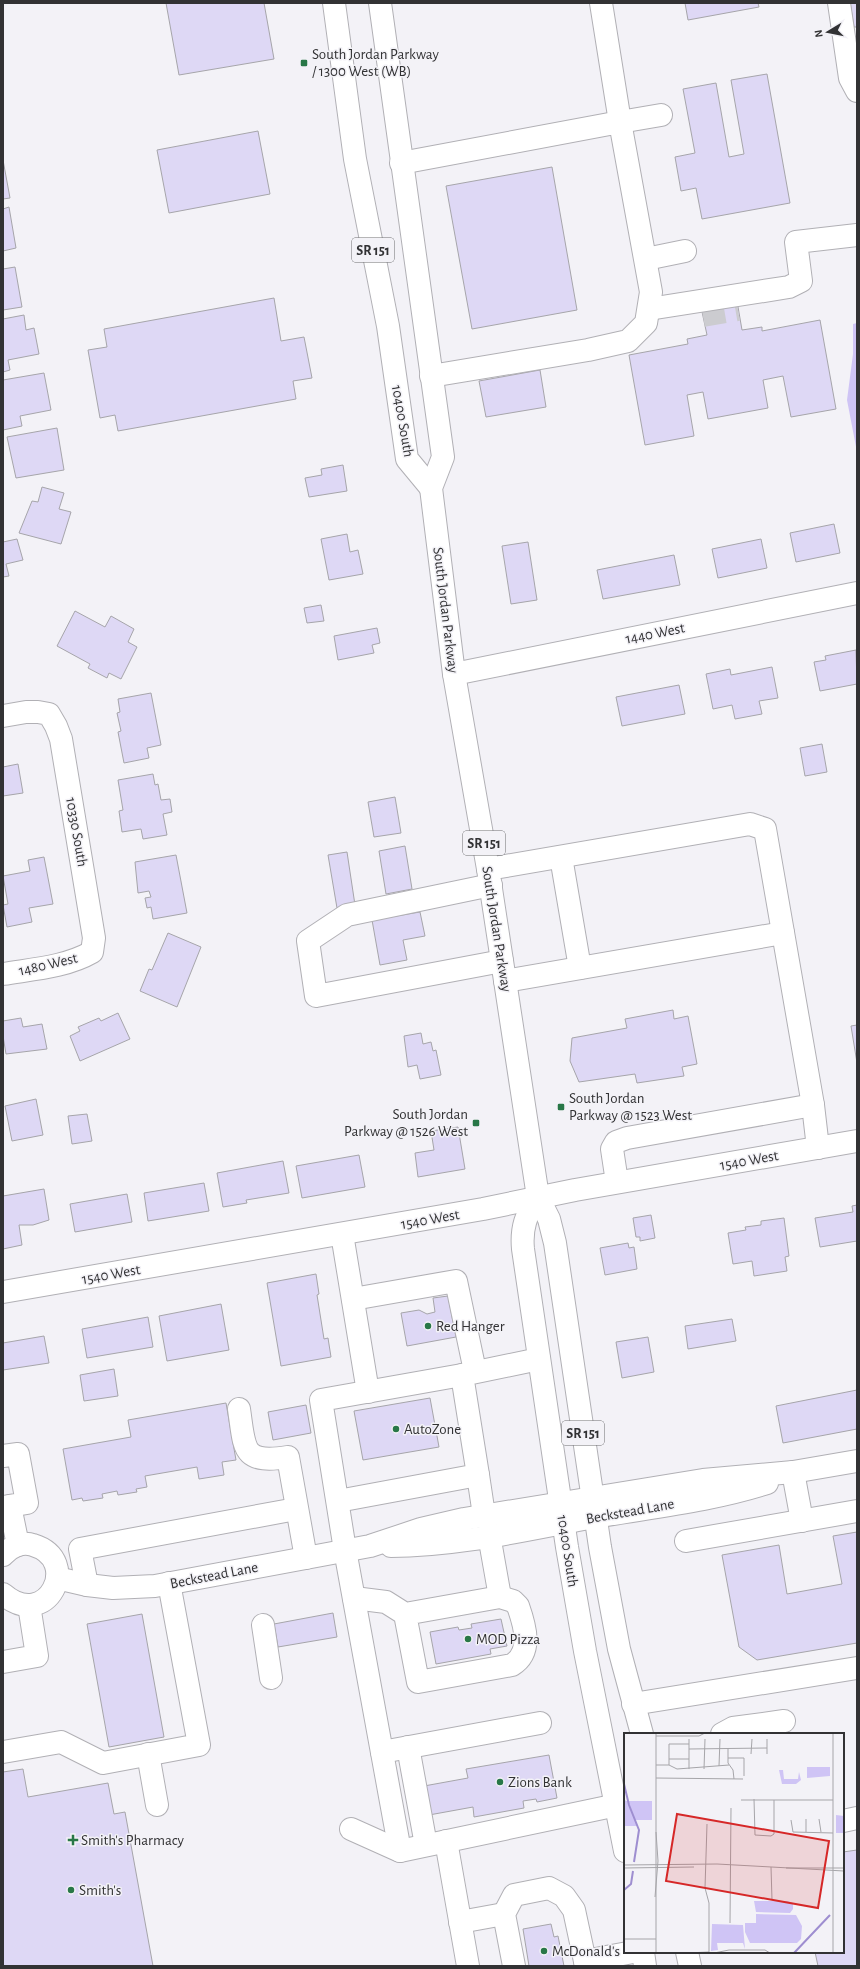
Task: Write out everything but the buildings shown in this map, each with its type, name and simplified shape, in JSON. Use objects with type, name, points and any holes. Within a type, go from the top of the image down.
[{"type":"main road","name":"10400 South","points":[[334,3],[355,159],[388,326],[406,459],[431,488]]},
{"type":"main road","name":"SR 151","points":[[380,3],[443,457],[431,488]]},
{"type":"main road","points":[[431,376],[588,350],[628,341],[646,323],[651,292],[620,122],[601,3]]},
{"type":"main road","points":[[839,3],[850,78],[857,92]]},
{"type":"main road","points":[[401,163],[661,115]]},
{"type":"main road","points":[[649,309],[696,309],[752,292],[788,287],[801,281],[796,242],[857,235]]},
{"type":"main road","points":[[646,259],[685,251]]},
{"type":"main road","points":[[738,310],[745,309],[752,292]]},
{"type":"main road","name":"South Jordan Parkway","points":[[431,488],[454,674],[489,877],[538,1197]]},
{"type":"main road","name":"1440 West","points":[[454,674],[857,593]]},
{"type":"main road","name":"10330 South","points":[[3,716],[26,712],[49,714],[61,739],[93,924],[94,938],[92,952]]},
{"type":"main road","points":[[783,933],[580,968],[504,971],[316,996],[308,941],[347,915],[561,857],[750,824],[756,825],[764,830],[783,933],[813,1105],[818,1148]]},
{"type":"main road","points":[[561,857],[580,968]]},
{"type":"main road","name":"1480 West","points":[[3,974],[68,963],[92,952]]},
{"type":"main road","points":[[617,1182],[612,1149],[616,1142],[627,1138],[813,1105]]},
{"type":"main road","name":"1540 West","points":[[3,1292],[342,1234],[483,1209],[617,1182],[857,1141]]},
{"type":"main road","name":"10400 South","points":[[538,1197],[527,1214],[524,1223],[522,1236],[523,1249],[562,1513],[585,1651],[624,1845]]},
{"type":"main road","name":"SR 151","points":[[538,1197],[549,1219],[552,1231],[594,1507],[619,1649],[642,1733]]},
{"type":"main road","points":[[342,1234],[368,1392]]},
{"type":"main road","points":[[353,1299],[456,1281],[469,1373],[478,1474],[500,1597]]},
{"type":"main road","points":[[400,1851],[345,1550],[321,1400],[539,1359]]},
{"type":"main road","points":[[239,1409],[244,1442],[250,1452],[259,1459],[268,1460],[288,1457],[296,1509],[306,1558]]},
{"type":"main road","points":[[3,1456],[18,1454],[27,1503],[7,1507],[10,1550],[30,1544],[42,1547],[51,1555],[57,1566],[58,1578],[54,1590],[46,1599],[36,1605],[23,1606],[12,1602],[3,1594]]},
{"type":"main road","name":"Beckstead Lane","points":[[58,1578],[86,1585],[131,1588],[169,1583],[370,1546],[434,1544],[487,1525],[594,1507],[726,1495],[764,1484],[793,1472],[857,1461]]},
{"type":"main road","points":[[793,1472],[802,1521]]},
{"type":"main road","points":[[338,1501],[478,1474]]},
{"type":"main road","points":[[86,1585],[80,1549],[296,1509]]},
{"type":"main road","points":[[686,1541],[857,1511]]},
{"type":"main road","points":[[3,1752],[61,1742],[103,1763],[199,1745],[169,1583]]},
{"type":"main road","points":[[354,1598],[386,1602],[405,1614],[500,1597],[513,1601],[518,1606],[526,1646],[519,1660],[512,1665],[418,1682],[405,1614]]},
{"type":"main road","points":[[3,1662],[37,1656],[29,1605]]},
{"type":"main road","points":[[263,1624],[271,1678]]},
{"type":"main road","points":[[633,1704],[857,1668]]},
{"type":"main road","points":[[724,1733],[733,1728],[784,1721]]},
{"type":"main road","points":[[382,1752],[540,1723]]},
{"type":"main road","points":[[408,1747],[460,1922],[468,1966]]},
{"type":"main road","points":[[148,1754],[157,1804]]},
{"type":"main road","points":[[351,1829],[400,1851],[617,1805]]},
{"type":"main road","points":[[844,1821],[857,1818]]},
{"type":"main road","points":[[514,1966],[504,1914],[514,1895],[549,1888],[564,1896],[574,1910],[585,1963],[629,1953]]},
{"type":"main road","points":[[460,1922],[504,1914]]},
{"type":"main road","points":[[643,1953],[645,1966]]},
{"type":"main road","points":[[687,1953],[690,1966]]},
{"type":"shaded area","points":[[857,323],[857,452],[847,400],[853,354],[853,324]]},
{"type":"tunnel","points":[[703,316],[738,310]]},
{"type":"place","name":"South Jordan Parkway / 1300 West (WB)","points":[[304,63]]},
{"type":"place","name":"South Jordan Parkway @ 1523 West","points":[[561,1107]]},
{"type":"place","name":"South Jordan Parkway @ 1526 West","points":[[476,1123]]},
{"type":"place","name":"Red Hanger","points":[[428,1326]]},
{"type":"place","name":"AutoZone","points":[[396,1429]]},
{"type":"place","name":"MOD Pizza","points":[[468,1639]]},
{"type":"place","name":"Zions Bank","points":[[500,1782]]},
{"type":"place","name":"Smith's Pharmacy","points":[[73,1840]]},
{"type":"place","name":"Smith's","points":[[71,1890]]},
{"type":"place","name":"McDonald's","points":[[544,1951]]}]
